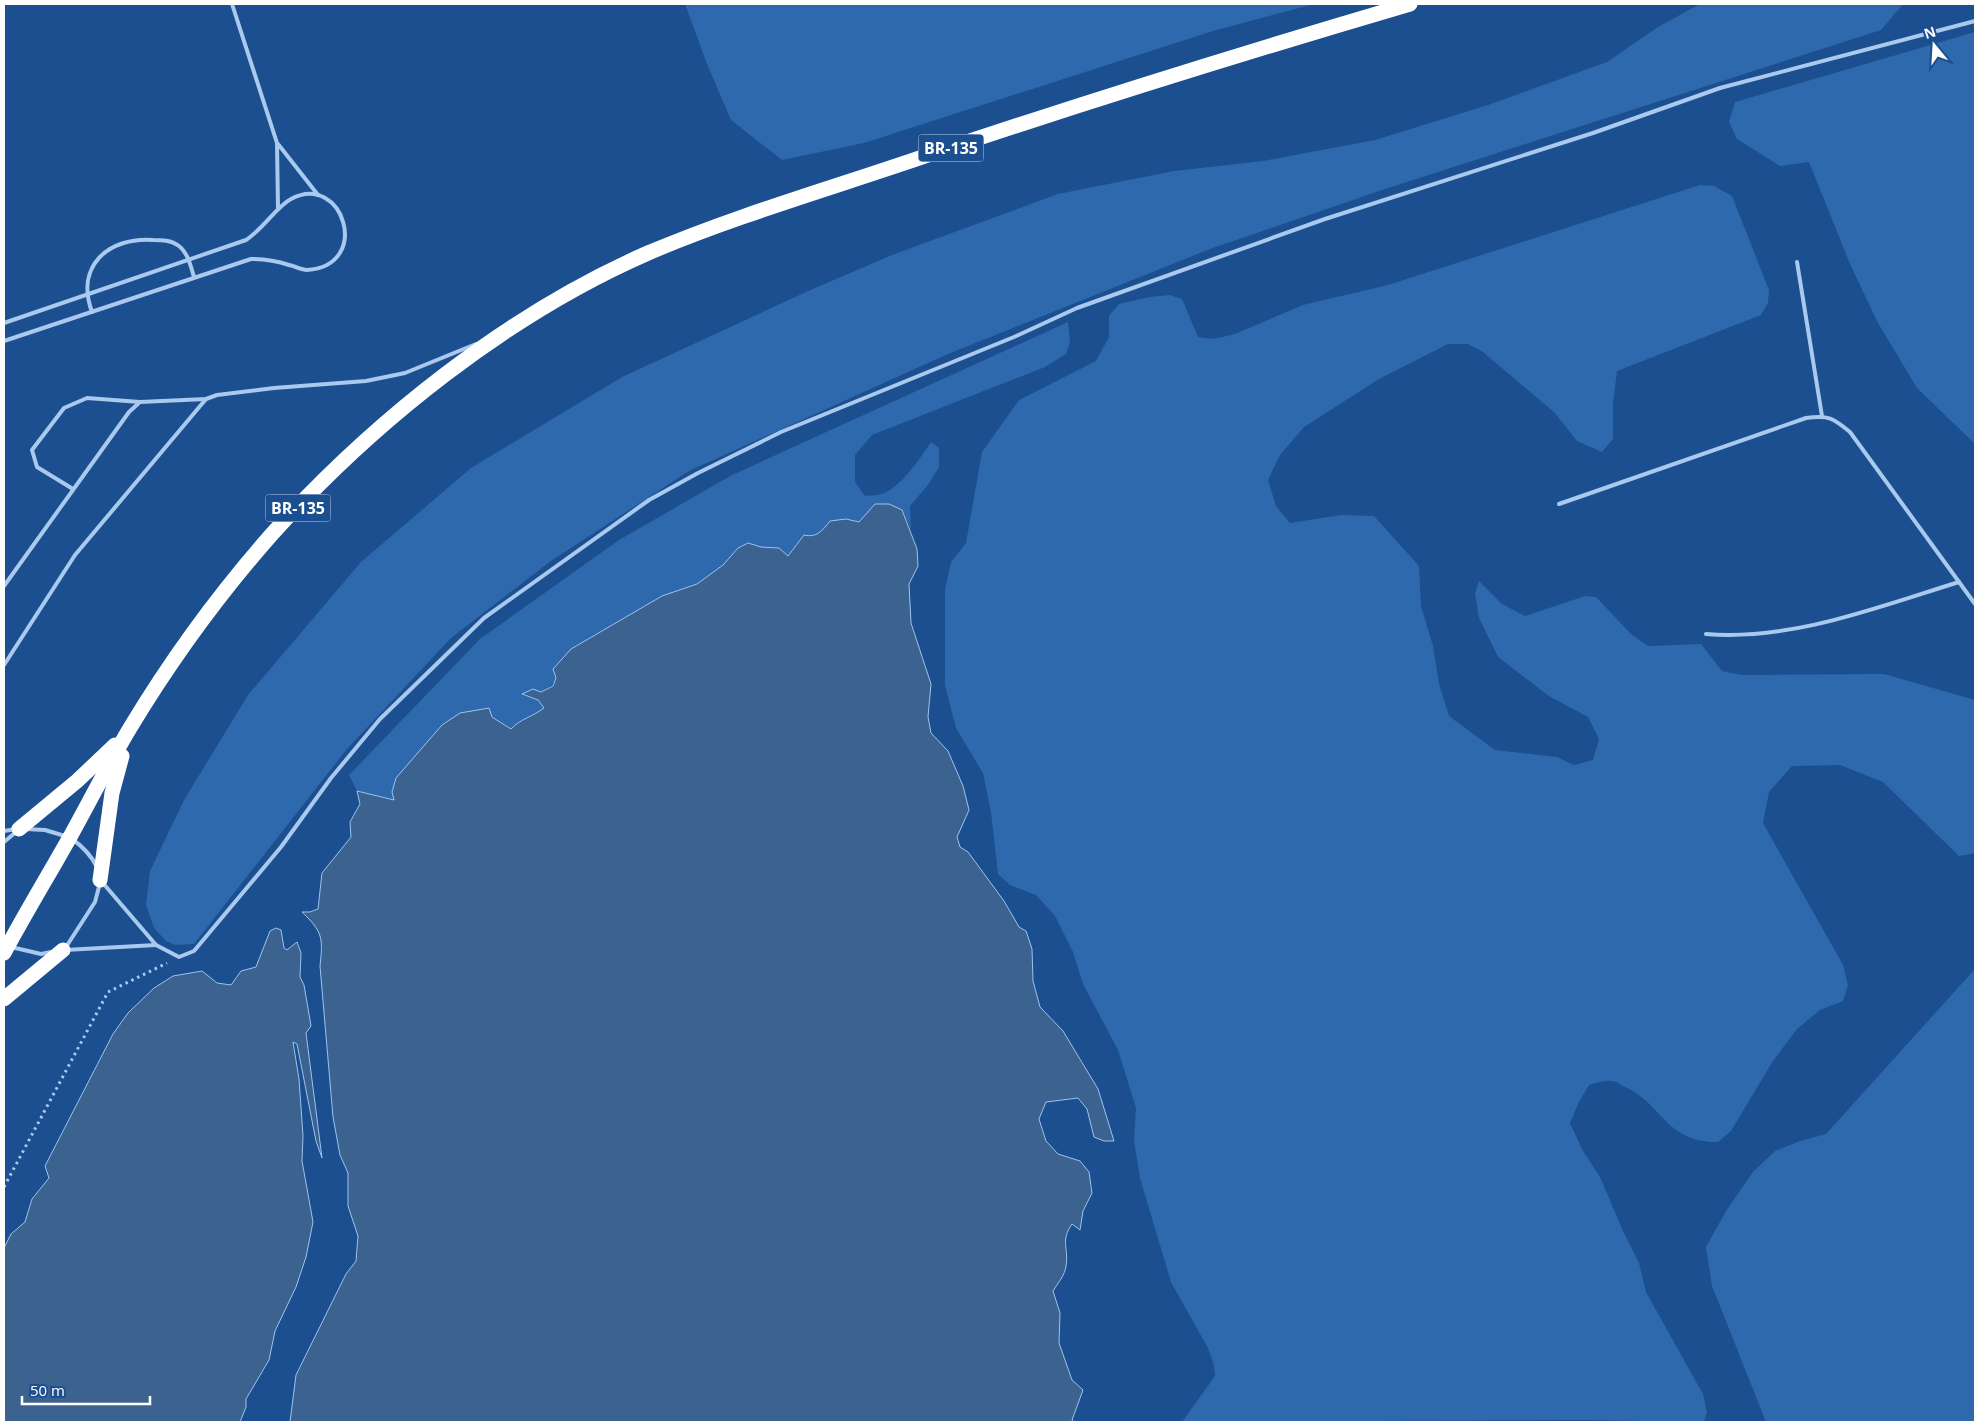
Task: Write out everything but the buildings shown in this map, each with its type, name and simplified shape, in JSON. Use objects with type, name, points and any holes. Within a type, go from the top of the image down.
[{"type":"highway","name":"BR-135","points":[[5,947],[131,727],[195,630],[235,577],[274,532],[333,471],[384,425],[450,372],[508,330],[546,306],[629,263],[709,230],[1053,113],[1410,4]]},
{"type":"highway","points":[[19,829],[40,814],[99,761],[131,727]]},
{"type":"highway","points":[[100,880],[112,793],[131,727]]},
{"type":"highway","points":[[4,999],[63,950]]},
{"type":"lane","points":[[232,4],[277,143],[278,210]]},
{"type":"lane","points":[[4,831],[19,829],[45,830],[69,838],[81,846],[93,859],[100,880],[156,946],[179,957],[194,951],[281,847],[331,778],[380,719],[484,618],[649,500],[698,473],[781,432],[1014,337],[1077,308],[1325,219],[1593,134],[1720,88],[1975,21]]},
{"type":"lane","points":[[4,342],[252,259],[267,259],[305,270],[322,267],[336,257],[345,242],[346,225],[339,209],[318,195],[277,143]]},
{"type":"lane","points":[[4,322],[246,240],[264,227],[291,198],[308,194],[318,195]]},
{"type":"lane","points":[[92,312],[86,295],[86,281],[94,264],[106,251],[122,242],[134,239],[168,241],[180,247],[188,259],[194,277]]},
{"type":"lane","points":[[1797,262],[1822,416]]},
{"type":"lane","points":[[73,489],[37,467],[32,450],[64,408],[87,398],[140,402],[206,399],[217,395],[265,389],[366,381],[405,373],[508,330]]},
{"type":"lane","points":[[4,665],[75,555],[206,399]]},
{"type":"lane","points":[[4,586],[129,412],[140,402]]},
{"type":"lane","points":[[1559,504],[1806,418],[1822,416],[1834,419],[1850,432],[1975,604]]},
{"type":"lane","points":[[1706,634],[1756,635],[1835,620],[1960,582]]},
{"type":"lane","points":[[4,842],[19,829]]},
{"type":"lane","points":[[63,950],[96,902],[100,880]]},
{"type":"lane","points":[[5,947],[41,954],[63,950],[156,946]]},
{"type":"path","points":[[4,1187],[108,992],[179,957]]},
{"type":"shaded area","points":[[685,4],[1314,4],[1213,31],[864,143],[782,160],[731,120],[707,64]]},
{"type":"shaded area","points":[[1700,4],[1903,4],[1881,30],[1382,190],[1210,249],[948,354],[689,471],[551,561],[451,638],[347,749],[194,944],[175,945],[166,941],[154,928],[146,905],[150,871],[184,800],[248,695],[361,562],[471,468],[622,377],[806,292],[892,255],[1058,194],[1174,171],[1263,161],[1375,140],[1488,105],[1607,62],[1658,27]]},
{"type":"shaded area","points":[[1975,32],[1975,444],[1917,388],[1878,323],[1850,264],[1809,162],[1780,166],[1737,139],[1729,122],[1735,102]]},
{"type":"shaded area","points":[[1700,185],[1714,186],[1732,196],[1769,290],[1768,303],[1761,315],[1617,371],[1613,404],[1613,439],[1602,452],[1577,441],[1555,413],[1483,352],[1468,344],[1448,344],[1379,379],[1304,427],[1280,455],[1268,480],[1276,506],[1290,523],[1341,515],[1374,516],[1419,566],[1421,606],[1433,646],[1439,684],[1449,716],[1495,750],[1557,757],[1574,765],[1593,760],[1599,739],[1588,717],[1549,696],[1498,657],[1479,618],[1475,594],[1479,581],[1502,604],[1525,616],[1585,596],[1596,597],[1631,634],[1648,646],[1701,644],[1722,671],[1741,675],[1884,674],[1975,700],[1975,853],[1959,856],[1883,782],[1840,765],[1792,766],[1769,792],[1763,823],[1843,965],[1848,985],[1843,1001],[1820,1010],[1797,1029],[1773,1061],[1731,1131],[1718,1142],[1700,1141],[1686,1136],[1675,1129],[1636,1093],[1615,1082],[1603,1081],[1589,1085],[1579,1102],[1570,1123],[1583,1151],[1600,1177],[1639,1263],[1646,1292],[1703,1394],[1707,1412],[1704,1422],[1584,1420],[1182,1422],[1215,1376],[1214,1365],[1208,1348],[1171,1282],[1140,1178],[1134,1141],[1136,1108],[1118,1050],[1083,984],[1073,952],[1055,916],[1036,895],[1010,885],[998,874],[991,812],[983,773],[956,728],[945,685],[945,590],[951,562],[966,543],[982,452],[1019,400],[1096,361],[1109,337],[1109,316],[1119,304],[1150,297],[1170,295],[1182,299],[1198,337],[1214,339],[1235,334],[1303,305],[1388,285]]},
{"type":"shaded area","points":[[1068,322],[1070,342],[1066,354],[1045,367],[872,435],[855,455],[855,482],[865,496],[879,495],[888,491],[902,480],[931,442],[939,448],[939,467],[928,485],[910,506],[911,529],[902,510],[859,522],[846,519],[811,537],[804,535],[788,556],[779,548],[761,547],[747,543],[738,548],[723,565],[697,584],[644,606],[617,624],[594,635],[550,686],[542,691],[522,695],[539,700],[545,708],[523,720],[512,729],[492,717],[394,800],[357,791],[349,775],[480,639],[619,540],[732,475]]},
{"type":"shaded area","points":[[875,504],[889,504],[902,510],[917,549],[918,566],[909,584],[911,623],[931,684],[928,717],[931,733],[948,751],[963,786],[969,810],[957,837],[960,847],[968,852],[1004,901],[1019,927],[1026,931],[1032,949],[1033,981],[1040,1007],[1063,1031],[1098,1089],[1114,1141],[1104,1141],[1094,1137],[1087,1109],[1078,1098],[1046,1102],[1039,1119],[1046,1141],[1058,1154],[1080,1161],[1089,1172],[1092,1193],[1083,1211],[1080,1230],[1072,1224],[1066,1235],[1067,1260],[1065,1269],[1053,1291],[1060,1313],[1059,1343],[1072,1380],[1083,1390],[1072,1420],[1074,1422],[290,1422],[296,1375],[346,1274],[356,1261],[358,1236],[348,1206],[348,1173],[340,1155],[333,1117],[320,966],[321,942],[318,930],[302,912],[318,909],[322,873],[351,837],[350,822],[360,804],[357,791],[394,800],[392,792],[396,778],[442,725],[460,713],[489,708],[492,717],[511,729],[540,711],[544,708],[538,700],[522,694],[533,689],[541,692],[553,686],[556,678],[553,669],[571,649],[662,596],[697,584],[723,565],[738,548],[748,543],[761,547],[779,548],[788,556],[804,535],[816,535],[830,521],[846,519],[859,522]]},
{"type":"shaded area","points":[[276,928],[281,930],[284,948],[287,950],[297,942],[301,953],[300,977],[304,985],[311,1026],[306,1033],[322,1158],[316,1141],[297,1044],[293,1042],[299,1079],[303,1136],[302,1161],[313,1222],[306,1257],[296,1287],[275,1331],[269,1360],[246,1399],[246,1407],[240,1422],[4,1422],[4,1248],[11,1234],[25,1222],[32,1199],[49,1178],[45,1166],[113,1034],[128,1013],[154,988],[173,976],[202,971],[217,983],[231,985],[241,971],[256,967],[270,931]]},
{"type":"shaded area","points":[[1975,969],[1975,1422],[1766,1422],[1712,1286],[1706,1247],[1726,1211],[1753,1172],[1775,1151],[1800,1141],[1826,1134]]}]
